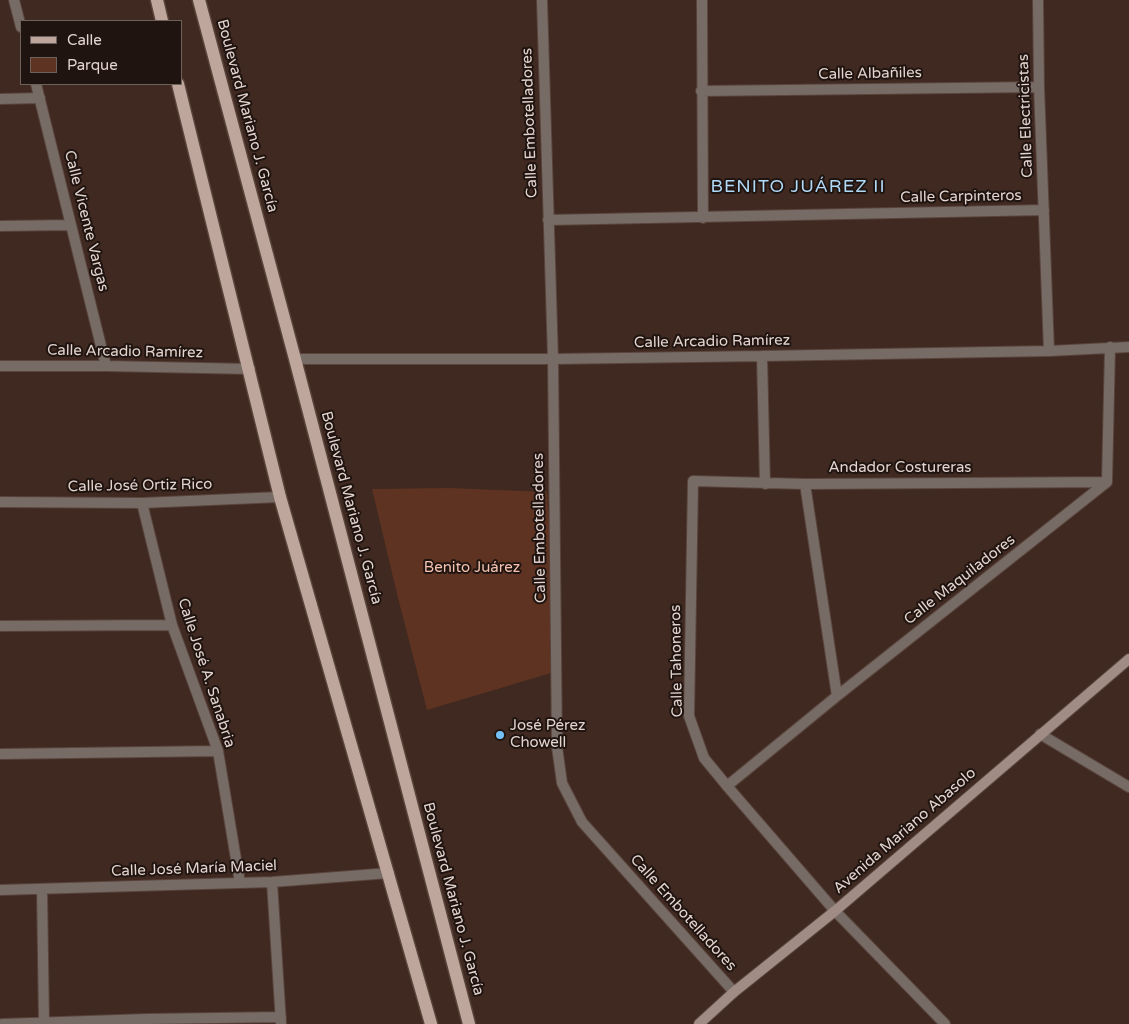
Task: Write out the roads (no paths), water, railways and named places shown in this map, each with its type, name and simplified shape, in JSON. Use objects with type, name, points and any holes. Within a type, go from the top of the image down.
[{"type":"main road","points":[[157,0],[162,20]]},
{"type":"main road","name":"Boulevard Mariano J. García","points":[[199,0],[295,359],[468,1024]]},
{"type":"main road","points":[[178,85],[250,369],[280,497],[431,1024]]},
{"type":"street","points":[[14,0],[20,23]]},
{"type":"street","name":"Calle Embotelladores","points":[[542,0],[553,359],[557,747],[562,783],[582,822],[734,992]]},
{"type":"street","points":[[702,0],[703,218]]},
{"type":"street","name":"Calle Electricistas","points":[[1038,0],[1039,87],[1049,350]]},
{"type":"street","name":"Calle Vicente Vargas","points":[[36,85],[106,366]]},
{"type":"street","name":"Calle Albañiles","points":[[701,91],[1039,87]]},
{"type":"street","points":[[0,99],[40,98]]},
{"type":"street","name":"Calle Carpinteros","points":[[548,220],[1044,210]]},
{"type":"street","points":[[0,226],[71,225]]},
{"type":"street","name":"Calle Arcadio Ramírez","points":[[295,359],[553,359],[762,356],[1129,347]]},
{"type":"street","points":[[1107,482],[1110,348]]},
{"type":"street","points":[[762,356],[765,484]]},
{"type":"street","name":"Calle Arcadio Ramírez","points":[[0,366],[250,369]]},
{"type":"street","name":"Andador Costureras","points":[[693,481],[765,484],[1107,482]]},
{"type":"street","name":"Calle Tahoneros","points":[[693,481],[690,716],[704,758],[835,911],[944,1024]]},
{"type":"street","name":"Calle Maquiladores","points":[[727,786],[837,696],[1107,482]]},
{"type":"street","points":[[805,484],[837,696]]},
{"type":"street","name":"Calle José Ortiz Rico","points":[[0,502],[142,503],[280,497]]},
{"type":"street","name":"Calle José A. Sanabria","points":[[142,503],[172,625],[218,751],[240,883]]},
{"type":"street","points":[[0,626],[172,625]]},
{"type":"street","name":"Avenida Mariano Abasolo","points":[[698,1024],[734,992],[835,911],[1129,659]]},
{"type":"street","points":[[1040,734],[1129,787]]},
{"type":"street","points":[[0,754],[218,751]]},
{"type":"street","name":"Calle José María Maciel","points":[[0,890],[272,882],[389,873]]},
{"type":"street","points":[[2,1024],[281,1021],[272,882]]},
{"type":"street","points":[[42,889],[44,1023]]},
{"type":"place","name":"José Pérez Chowell","points":[[500,735]]},
{"type":"district","name":"BENITO JUÁREZ II","points":[[798,187]]},
{"type":"park label","name":"Benito Juárez","points":[[472,568]]}]
